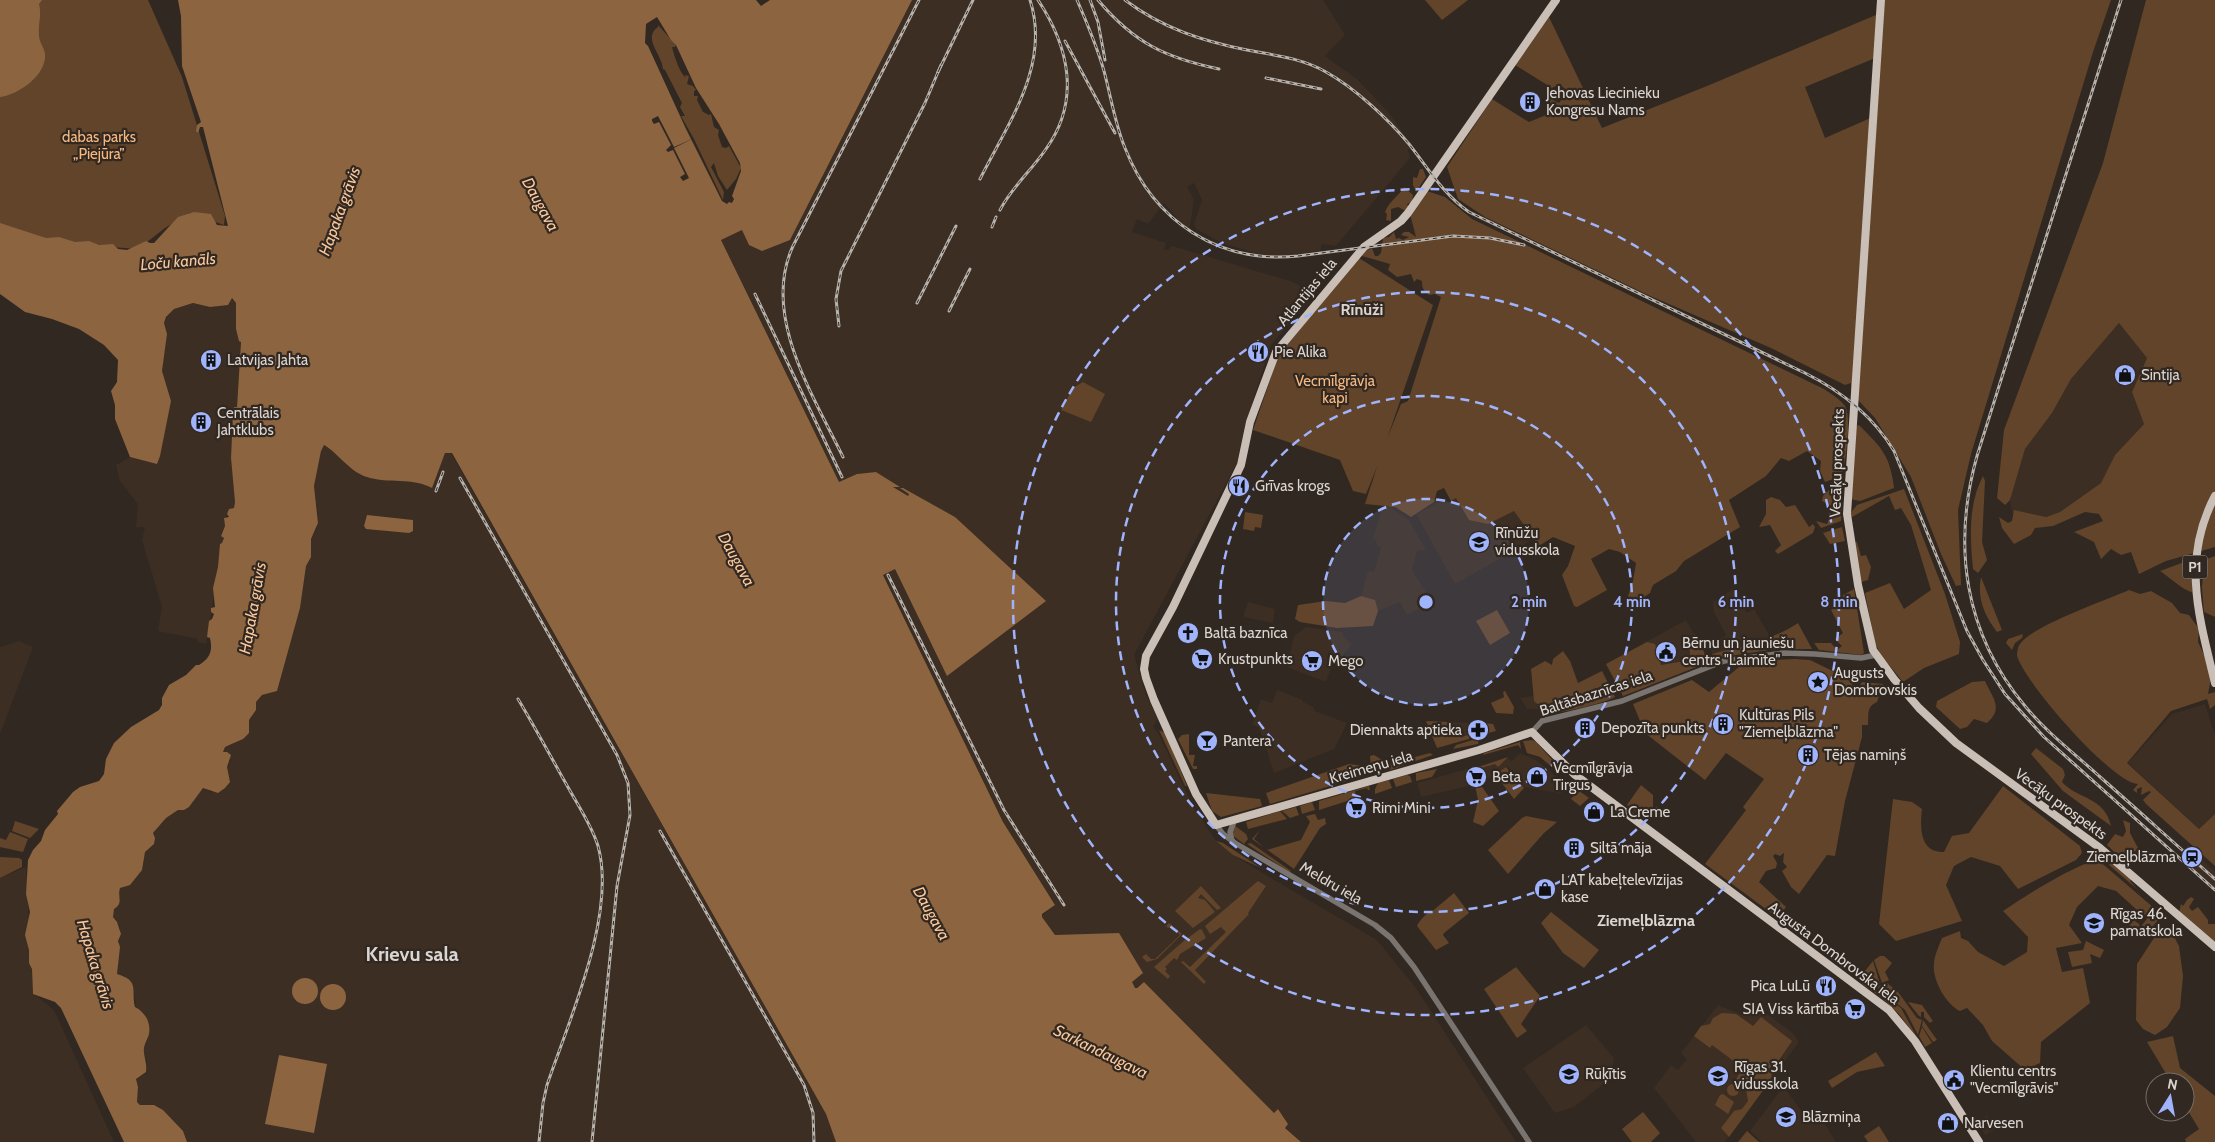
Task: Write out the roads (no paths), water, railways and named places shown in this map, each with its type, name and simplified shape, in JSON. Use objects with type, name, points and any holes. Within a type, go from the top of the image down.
[{"type":"main road","name":"Atlantijas iela","points":[[1150,645],[1173,607],[1240,465],[1250,422],[1276,352],[1364,247],[1401,221],[1408,213],[1556,0]]},
{"type":"main road","name":"Vecāķu prospekts","points":[[1882,0],[1847,514],[1867,629],[1876,655],[1916,704],[1956,743],[2100,848],[2215,947]]},
{"type":"main road","name":"P1","points":[[2215,496],[2201,528],[2195,576],[2196,602],[2215,683]]},
{"type":"main road","name":"Meldru iela","points":[[1150,645],[1144,669],[1150,691],[1196,794],[1216,824]]},
{"type":"main road","name":"Kreimeņu iela","points":[[1216,824],[1470,753],[1532,732]]},
{"type":"main road","name":"Augusta Dombrovska iela","points":[[1532,732],[1574,774],[1697,867],[1700,872],[1707,875],[1889,1010],[1915,1041],[1979,1142]]},
{"type":"street","name":"Baltāsbaznīcas iela","points":[[1532,732],[1542,721],[1622,701],[1724,661],[1783,653],[1861,658],[1876,655]]},
{"type":"street","points":[[1232,840],[1230,832],[1235,819]]},
{"type":"street","name":"Meldru iela","points":[[1216,824],[1232,840],[1375,925],[1391,938],[1414,967],[1529,1142]]},
{"type":"water","points":[[0,0],[42,0],[39,4],[39,35],[45,54],[41,69],[30,83],[15,92],[0,97]]},
{"type":"water","points":[[178,0],[756,0],[761,6],[770,0],[912,0],[790,240],[762,251],[749,245],[742,230],[721,240],[839,482],[857,474],[876,472],[900,487],[893,487],[908,496],[909,494],[900,488],[955,517],[1046,601],[947,676],[895,569],[883,575],[1003,822],[1055,905],[1042,914],[1042,917],[1055,935],[1119,933],[1143,973],[1132,982],[1135,988],[1144,982],[1274,1113],[1278,1109],[1288,1124],[1285,1128],[1301,1142],[836,1142],[826,1114],[452,453],[445,453],[432,488],[416,483],[375,479],[361,475],[324,445],[314,486],[318,523],[311,539],[311,557],[306,566],[300,608],[277,691],[262,695],[256,702],[256,710],[249,720],[249,733],[243,739],[225,747],[223,752],[231,755],[227,767],[230,782],[218,793],[203,788],[189,807],[184,810],[178,810],[166,818],[153,833],[155,838],[154,844],[145,852],[142,870],[130,885],[120,888],[119,891],[120,902],[114,909],[113,917],[121,934],[118,941],[120,947],[117,974],[132,983],[135,1007],[142,1012],[149,1025],[149,1034],[144,1050],[146,1072],[136,1079],[138,1087],[137,1102],[140,1105],[154,1105],[163,1110],[183,1131],[187,1142],[124,1142],[61,1008],[55,1002],[33,994],[32,969],[29,963],[29,950],[25,935],[30,912],[26,894],[28,860],[33,850],[41,841],[45,830],[58,814],[57,811],[73,792],[80,787],[99,781],[104,774],[106,759],[114,743],[131,727],[159,710],[162,705],[162,698],[169,685],[186,675],[210,654],[211,643],[210,638],[207,637],[209,621],[214,614],[211,612],[211,608],[215,607],[213,588],[218,567],[220,544],[224,538],[221,536],[225,526],[224,518],[229,517],[227,514],[229,509],[234,508],[235,502],[231,458],[233,412],[234,407],[237,407],[241,342],[239,341],[236,329],[236,303],[232,298],[228,305],[210,307],[193,303],[174,309],[166,317],[164,323],[167,334],[162,371],[171,401],[160,456],[157,464],[130,457],[115,419],[115,405],[111,391],[117,382],[118,360],[104,345],[79,329],[25,312],[0,294],[0,223],[46,238],[59,237],[75,242],[89,241],[99,245],[113,244],[118,249],[127,250],[146,241],[154,243],[178,217],[194,212],[211,214],[217,225],[228,226],[203,127],[200,127],[198,133],[196,131],[197,125],[201,122],[182,66],[181,16]],"holes":[[[657,17],[676,45],[696,88],[719,124],[740,163],[741,171],[732,196],[734,199],[732,203],[729,202],[727,204],[722,201],[686,129],[645,43],[646,24]]]},
{"type":"water","points":[[367,515],[413,520],[413,531],[409,533],[366,529],[364,526]]},
{"type":"water","points":[[305,978],[314,982],[318,991],[314,1000],[305,1004],[296,1000],[292,991],[296,982]]},
{"type":"water","points":[[333,984],[342,988],[346,997],[342,1006],[333,1010],[324,1006],[320,997],[324,988]]},
{"type":"water","points":[[279,1055],[327,1064],[314,1133],[265,1124]]},
{"type":"railway","points":[[843,457],[818,408],[795,354],[787,327],[783,299],[785,272],[793,246],[919,0]]},
{"type":"railway","points":[[938,72],[973,0]]},
{"type":"railway","points":[[980,179],[1014,115],[1031,70],[1035,48],[1035,24],[1030,0]]},
{"type":"railway","points":[[1000,210],[1010,194],[1046,149],[1057,130],[1064,112],[1067,74],[1063,55],[1049,18],[1038,0]]},
{"type":"railway","points":[[1077,0],[1101,62],[1125,148],[1138,174],[1153,197],[1172,217],[1193,233],[1216,245],[1242,253],[1269,257],[1298,256],[1453,236],[1490,238],[1524,245]]},
{"type":"railway","points":[[1090,0],[1098,22],[1105,60]]},
{"type":"railway","points":[[1098,0],[1125,27],[1138,38],[1152,46],[1183,60],[1219,69]]},
{"type":"railway","points":[[1125,0],[1168,26],[1198,38],[1277,55],[1317,67],[1348,86],[1381,114],[1409,144],[1451,197],[1469,212],[1805,373],[1843,396],[1866,416],[1886,438],[1894,451],[1967,631],[2005,694],[2044,737],[2215,890]]},
{"type":"railway","points":[[2121,0],[1977,456],[1969,489],[1965,522],[1965,555],[1969,587],[1976,618],[1988,649],[2004,678],[2025,706],[2060,742],[2215,879]]},
{"type":"railway","points":[[1065,41],[1115,133]]},
{"type":"railway","points":[[839,326],[836,299],[841,271],[925,103],[941,65]]},
{"type":"railway","points":[[1266,78],[1321,89]]},
{"type":"railway","points":[[992,227],[996,217]]},
{"type":"railway","points":[[917,303],[956,226]]},
{"type":"railway","points":[[949,311],[970,269]]},
{"type":"railway","points":[[755,294],[842,477]]},
{"type":"railway","points":[[436,491],[443,472]]},
{"type":"railway","points":[[460,478],[617,755],[628,783],[630,815],[617,886],[592,1142]]},
{"type":"railway","points":[[888,575],[1004,810],[1064,905]]},
{"type":"railway","points":[[518,699],[592,831],[598,846],[602,873],[601,903],[596,934],[578,999],[547,1085],[539,1142]]},
{"type":"railway","points":[[660,831],[804,1085],[813,1113],[814,1142]]},
{"type":"place","name":"Jehovas Liecinieku Kongresu Nams","points":[[1530,102]]},
{"type":"place","name":"Pie Alika","points":[[1258,352]]},
{"type":"place","name":"Latvijas Jahta","points":[[211,360]]},
{"type":"place","name":"Sintija","points":[[2125,375]]},
{"type":"place","name":"Centrālais Jahtklubs","points":[[201,422]]},
{"type":"place","name":"Grīvas krogs","points":[[1239,486]]},
{"type":"place","name":"Rīnūžu vidusskola","points":[[1479,542]]},
{"type":"place","name":"Baltā baznīca","points":[[1188,633]]},
{"type":"place","name":"Bērnu un jauniešu centrs \"Laimīte\"","points":[[1666,652]]},
{"type":"place","name":"Krustpunkts","points":[[1202,659]]},
{"type":"place","name":"Mego","points":[[1312,661]]},
{"type":"place","name":"Augusts Dombrovskis","points":[[1818,682]]},
{"type":"place","name":"Kultūras Pils \"Ziemeļblāzma\"","points":[[1723,724]]},
{"type":"place","name":"Depozīta punkts","points":[[1585,728]]},
{"type":"place","name":"Diennakts aptieka","points":[[1478,730]]},
{"type":"place","name":"Pantera","points":[[1207,741]]},
{"type":"place","name":"Tējas namiņš","points":[[1808,755]]},
{"type":"place","name":"Beta","points":[[1476,777]]},
{"type":"place","name":"Vecmīlgrāvja Tirgus","points":[[1537,777]]},
{"type":"place","name":"Rimi Mini","points":[[1356,808]]},
{"type":"place","name":"La Creme","points":[[1594,812]]},
{"type":"place","name":"Siltā māja","points":[[1574,848]]},
{"type":"place","name":"Ziemeļblāzma","points":[[2192,857]]},
{"type":"place","name":"LAT kabeļtelevīzijas kase","points":[[1545,889]]},
{"type":"place","name":"Rīgas 46. pamatskola","points":[[2094,923]]},
{"type":"place","name":"Pica LuLū","points":[[1826,986]]},
{"type":"place","name":"SIA Viss kārtībā","points":[[1855,1009]]},
{"type":"place","name":"Rūķītis","points":[[1569,1074]]},
{"type":"place","name":"Rīgas 31. vidusskola","points":[[1718,1076]]},
{"type":"place","name":"Klientu centrs \"Vecmīlgrāvis\"","points":[[1954,1080]]},
{"type":"place","name":"Blāzmiņa","points":[[1786,1117]]},
{"type":"place","name":"Narvesen","points":[[1948,1123]]},
{"type":"district","name":"Rīnūži","points":[[1362,309]]},
{"type":"district","name":"Ziemeļblāzma","points":[[1646,920]]},
{"type":"district","name":"Krievu sala","points":[[412,954]]},
{"type":"park label","name":"dabas parks „Piejūra”","points":[[99,146]]},
{"type":"park label","name":"Vecmīlgrāvja kapi","points":[[1335,390]]},
{"type":"water label","name":"Daugava","points":[[541,204]]},
{"type":"water label","name":"Hapaka grāvis","points":[[339,211]]},
{"type":"water label","name":"Loču kanāls","points":[[178,261]]},
{"type":"water label","name":"Daugava","points":[[737,559]]},
{"type":"water label","name":"Hapaka grāvis","points":[[252,608]]},
{"type":"water label","name":"Daugava","points":[[932,913]]},
{"type":"water label","name":"Hapaka grāvis","points":[[96,964]]},
{"type":"water label","name":"Sarkandaugava","points":[[1101,1051]]}]
